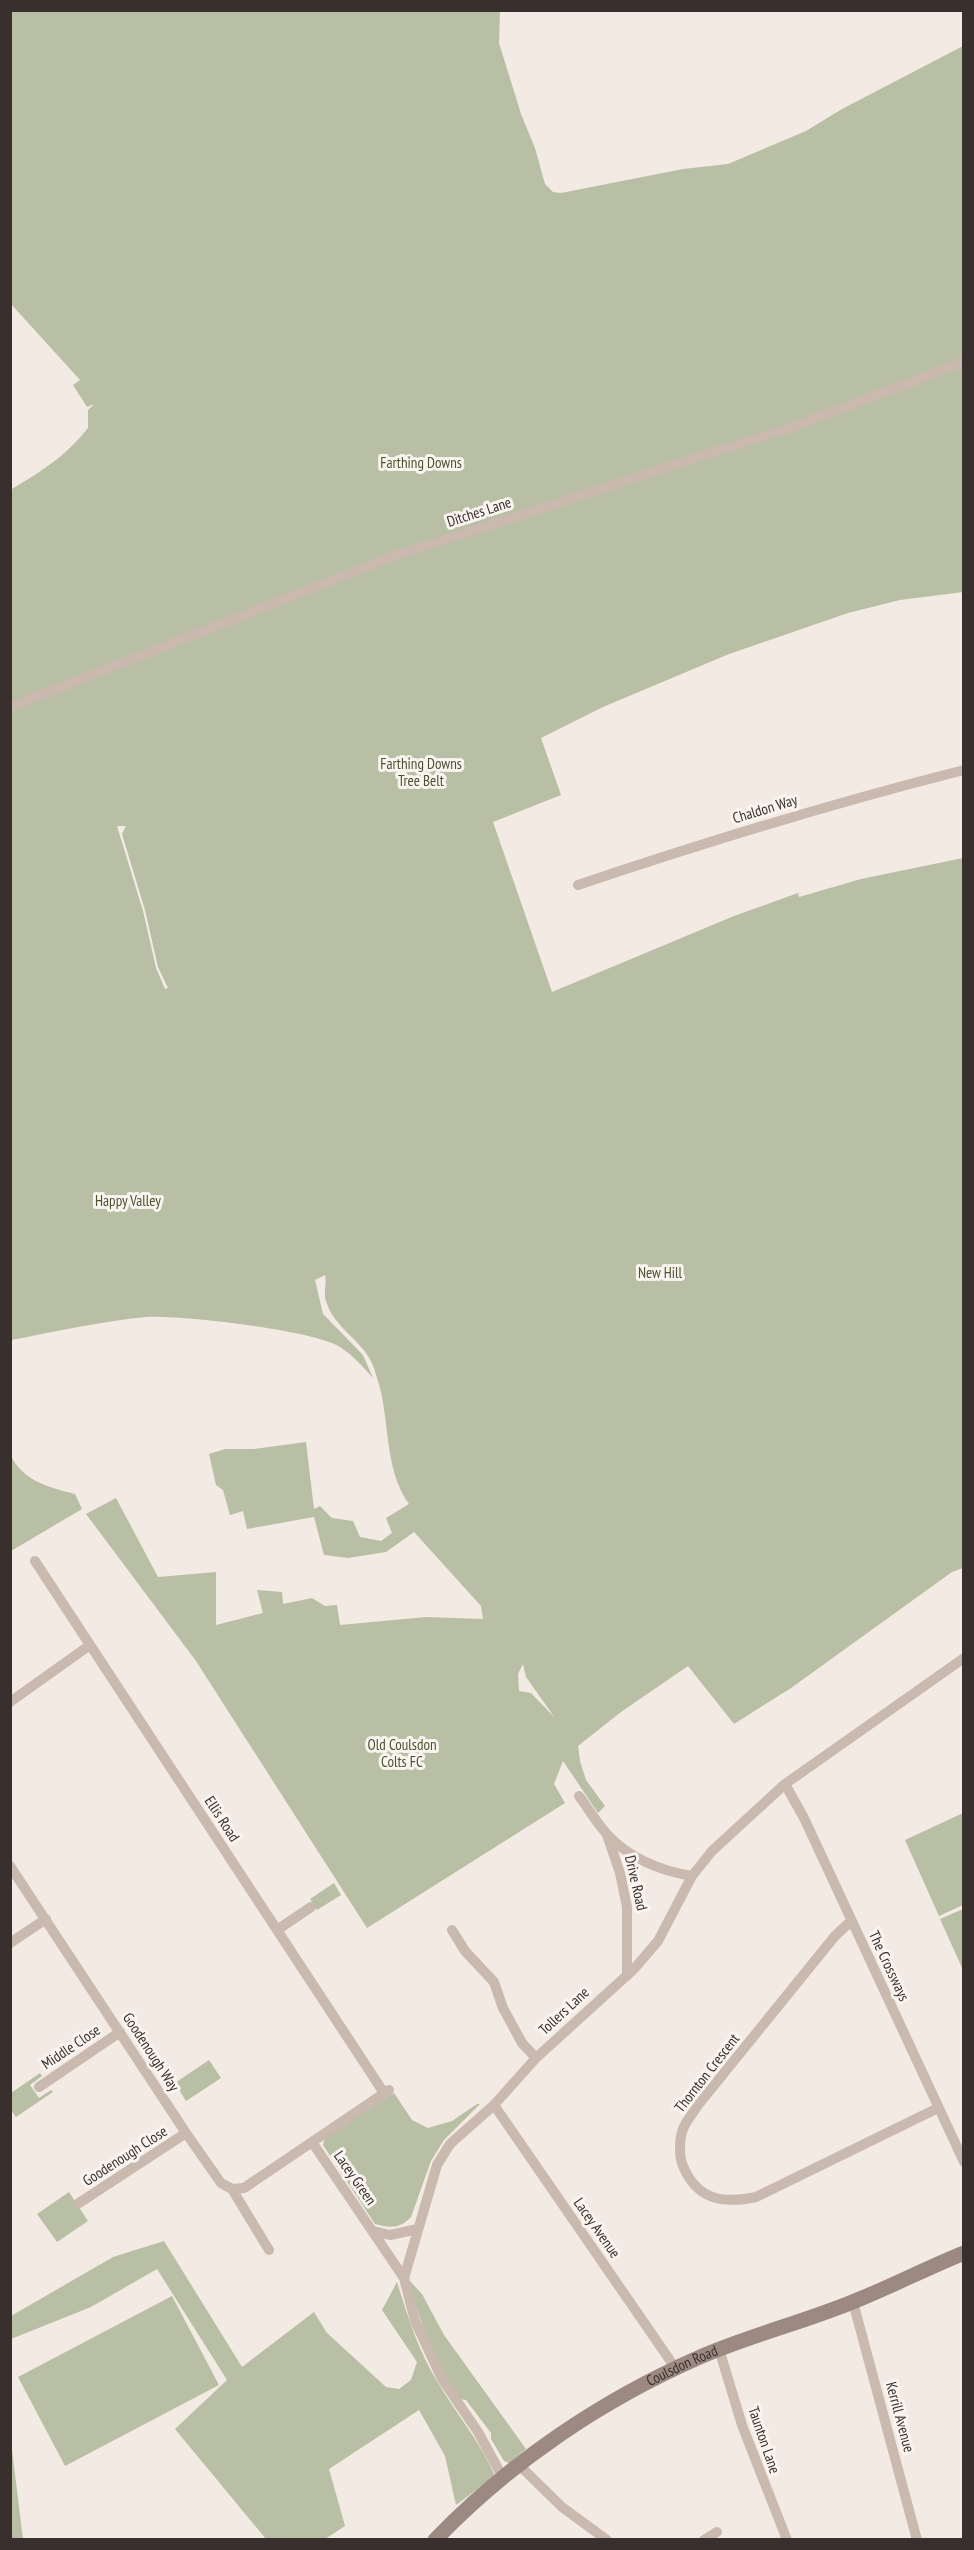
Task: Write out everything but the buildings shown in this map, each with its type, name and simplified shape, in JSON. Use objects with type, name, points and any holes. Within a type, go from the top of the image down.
[{"type":"main road","name":"Coulsdon Road","points":[[435,2540],[502,2476],[554,2438],[676,2369],[719,2349],[853,2302],[963,2253]]},
{"type":"street","name":"Ditches Lane","points":[[10,707],[394,556],[795,426],[963,362]]},
{"type":"street","name":"Chaldon Way","points":[[578,885],[830,804],[963,770]]},
{"type":"street","name":"Ellis Road","points":[[35,1561],[277,1930],[387,2091],[312,2142]]},
{"type":"street","points":[[10,1701],[90,1645]]},
{"type":"street","name":"Tollers Lane","points":[[404,2278],[437,2165],[450,2144],[494,2105],[536,2058],[627,1976],[658,1941],[692,1876],[712,1851],[785,1784],[963,1658]]},
{"type":"street","name":"The Crossways","points":[[785,1784],[804,1818],[963,2162]]},
{"type":"street","name":"Drive Road","points":[[579,1796],[607,1834],[650,1865],[671,1873],[692,1876]]},
{"type":"street","name":"Drive Road","points":[[607,1834],[620,1873],[627,1907],[627,1976]]},
{"type":"street","name":"Goodenough Way","points":[[10,1866],[186,2133],[221,2182],[232,2189],[269,2250]]},
{"type":"street","points":[[277,1930],[311,1907]]},
{"type":"street","points":[[10,1943],[46,1919]]},
{"type":"street","name":"Thornton Crescent","points":[[852,1922],[828,1945],[698,2105],[687,2122],[682,2130],[680,2157],[690,2181],[708,2196],[736,2202],[756,2197],[938,2108]]},
{"type":"street","points":[[452,1930],[465,1951],[494,1983],[503,2008],[522,2043],[536,2058]]},
{"type":"street","name":"Middle Close","points":[[39,2087],[120,2032]]},
{"type":"street","name":"Lacey Avenue","points":[[494,2105],[676,2369]]},
{"type":"street","name":"Goodenough Close","points":[[80,2203],[186,2133]]},
{"type":"street","points":[[232,2189],[244,2188],[312,2142]]},
{"type":"street","name":"Lacey Green","points":[[312,2142],[404,2278]]},
{"type":"street","points":[[373,2231],[390,2235],[418,2229]]},
{"type":"street","points":[[404,2278],[415,2321],[437,2370],[478,2433],[502,2476]]},
{"type":"street","name":"Kerrill Avenue","points":[[853,2302],[917,2540]]},
{"type":"street","name":"Taunton Lane","points":[[719,2349],[742,2425],[787,2540]]},
{"type":"street","points":[[518,2464],[556,2503],[605,2539]]},
{"type":"street","points":[[704,2540],[717,2532]]},
{"type":"green space","points":[[11,11],[500,11],[499,43],[521,114],[535,148],[545,184],[553,192],[561,193],[683,169],[728,164],[806,131],[842,109],[963,46],[963,592],[900,600],[848,613],[729,654],[603,707],[541,738],[561,795],[493,822],[552,992],[734,916],[798,893],[799,897],[861,879],[963,858],[963,1568],[952,1572],[791,1688],[734,1724],[688,1666],[621,1712],[578,1746],[586,1780],[605,1806],[598,1813],[563,1761],[554,1784],[565,1803],[367,1928],[196,1661],[86,1514],[116,1498],[158,1577],[216,1572],[216,1625],[263,1613],[257,1590],[282,1592],[283,1604],[312,1598],[325,1606],[337,1605],[340,1625],[426,1617],[483,1619],[481,1606],[414,1532],[386,1552],[348,1558],[324,1555],[314,1517],[247,1529],[243,1511],[230,1515],[223,1490],[216,1485],[209,1454],[225,1449],[254,1449],[306,1442],[314,1509],[320,1506],[332,1518],[353,1521],[360,1537],[381,1541],[392,1533],[386,1518],[409,1504],[402,1493],[393,1468],[381,1390],[374,1368],[364,1350],[330,1311],[325,1298],[325,1275],[315,1280],[323,1314],[363,1355],[373,1378],[358,1361],[340,1347],[325,1341],[276,1330],[216,1321],[146,1317],[11,1340],[10,490],[43,470],[71,447],[88,428],[88,410],[94,404],[87,407],[73,385],[80,380],[11,304]],"holes":[[[117,826],[126,826],[122,834],[145,910],[158,967],[168,988],[165,989],[156,968],[143,911]],[[523,1664],[526,1677],[555,1718],[531,1693],[519,1691],[518,1674]]]},
{"type":"green space","points":[[10,1453],[21,1470],[28,1476],[46,1486],[75,1494],[82,1509],[11,1551]]},
{"type":"green space","points":[[963,1813],[963,1905],[939,1916],[905,1840]]},
{"type":"green space","points":[[334,1883],[341,1895],[317,1910],[310,1899]]},
{"type":"green space","points":[[963,1909],[963,1970],[940,1919]]},
{"type":"green space","points":[[209,2060],[221,2078],[186,2101],[175,2083]]},
{"type":"green space","points":[[40,2073],[42,2076],[30,2085],[39,2098],[51,2090],[53,2092],[16,2117],[11,2110],[11,2093]]},
{"type":"green space","points":[[394,2093],[412,2120],[428,2128],[452,2121],[480,2104],[444,2140],[431,2161],[411,2217],[399,2226],[390,2227],[375,2224],[323,2145],[325,2137]]},
{"type":"green space","points":[[69,2192],[88,2221],[57,2242],[37,2214]]},
{"type":"green space","points":[[164,2241],[242,2367],[314,2312],[327,2333],[386,2387],[399,2389],[411,2380],[417,2362],[382,2310],[397,2282],[414,2333],[430,2369],[482,2451],[495,2476],[456,2505],[445,2456],[419,2410],[329,2469],[345,2526],[325,2539],[266,2539],[175,2429],[227,2380],[157,2269],[91,2307],[11,2339],[11,2316],[113,2257]]},
{"type":"green space","points":[[408,2279],[422,2294],[444,2335],[526,2449],[509,2463],[504,2461],[491,2439],[491,2433],[466,2400],[460,2399],[442,2370],[423,2327]]},
{"type":"green space","points":[[172,2296],[219,2385],[65,2466],[18,2377]]},
{"type":"green space","points":[[11,2442],[23,2539],[11,2539]]},
{"type":"park label","name":"Farthing Downs","points":[[421,463]]},
{"type":"park label","name":"Farthing Downs Tree Belt","points":[[421,772]]},
{"type":"park label","name":"Happy Valley","points":[[128,1201]]},
{"type":"park label","name":"New Hill","points":[[660,1273]]},
{"type":"park label","name":"Old Coulsdon Colts FC","points":[[402,1754]]}]
